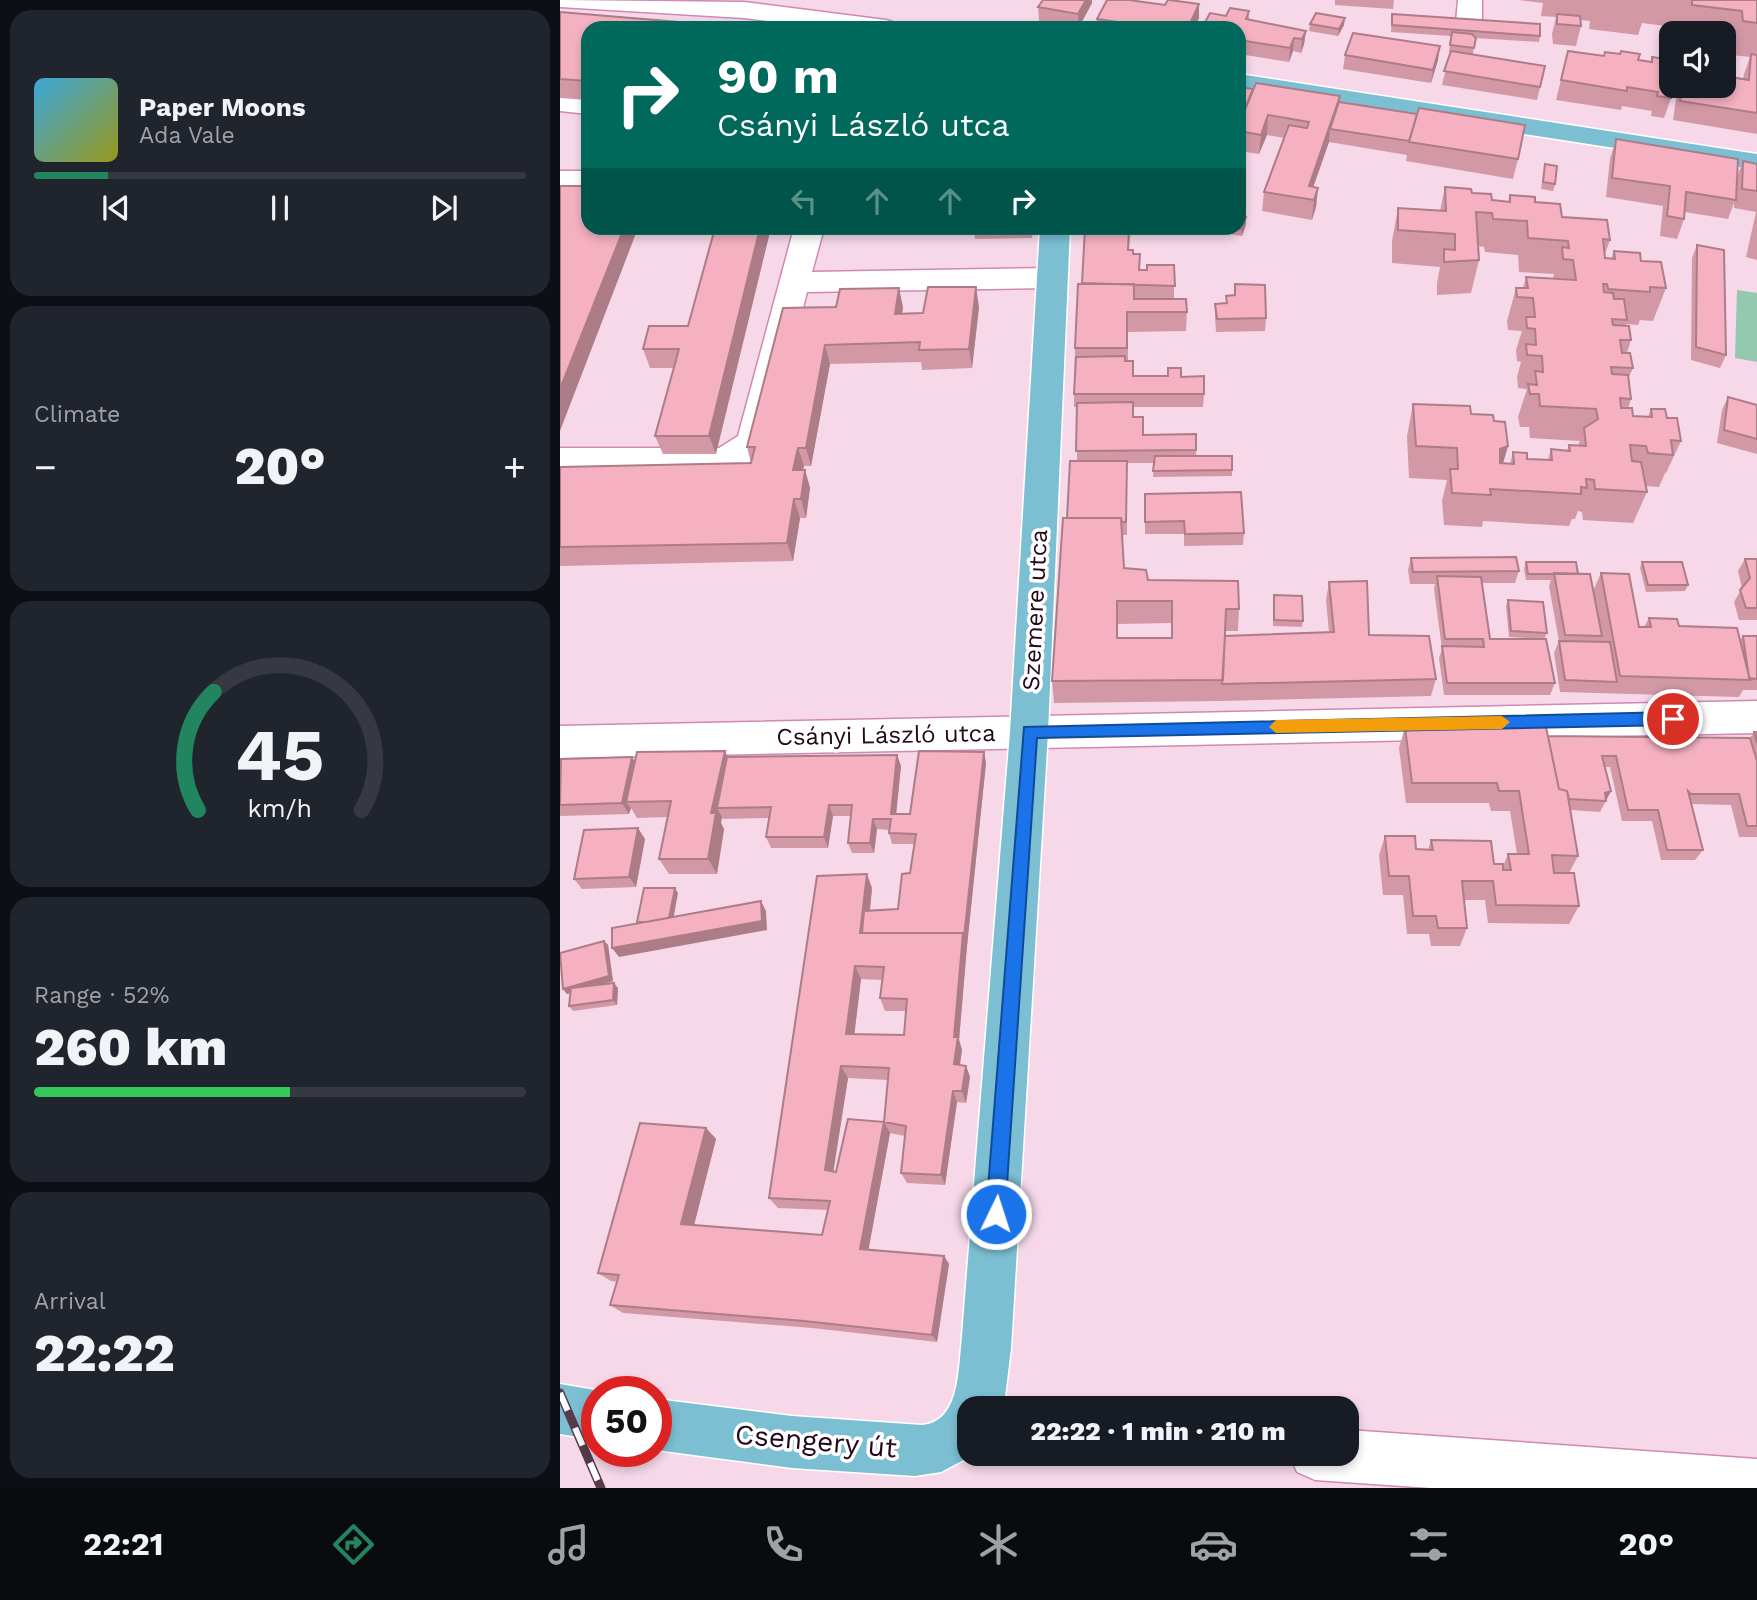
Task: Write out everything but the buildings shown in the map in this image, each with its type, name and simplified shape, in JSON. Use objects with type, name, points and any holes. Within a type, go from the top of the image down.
[{"type":"main road","points":[[1246,83],[1757,162]]},
{"type":"main road","name":"Szemere utca","points":[[980,1396],[986,1349],[1029,732],[1055,235]]},
{"type":"main road","points":[[560,1409],[581,1412]]},
{"type":"main road","name":"Csengery út","points":[[672,1426],[763,1439],[928,1450],[946,1444],[957,1434]]},
{"type":"street","points":[[560,0],[772,21]]},
{"type":"street","points":[[1461,14],[1496,24]]},
{"type":"street","points":[[560,103],[581,105]]},
{"type":"street","points":[[560,180],[581,180]]},
{"type":"street","points":[[560,460],[719,460],[733,457],[745,450],[753,441],[808,235]]},
{"type":"street","points":[[797,282],[1052,278]]},
{"type":"street","name":"Csányi László utca","points":[[560,742],[1757,717]]},
{"type":"street","points":[[1359,1457],[1757,1486]]},
{"type":"green space","points":[[1737,290],[1757,293],[1757,362],[1735,358]]},
{"type":"railway","points":[[560,1393],[601,1488]]},
{"type":"slow traffic","points":[[1276,727],[1502,722]]},
{"type":"route","points":[[996,1214],[1029,732],[1673,719]]}]
